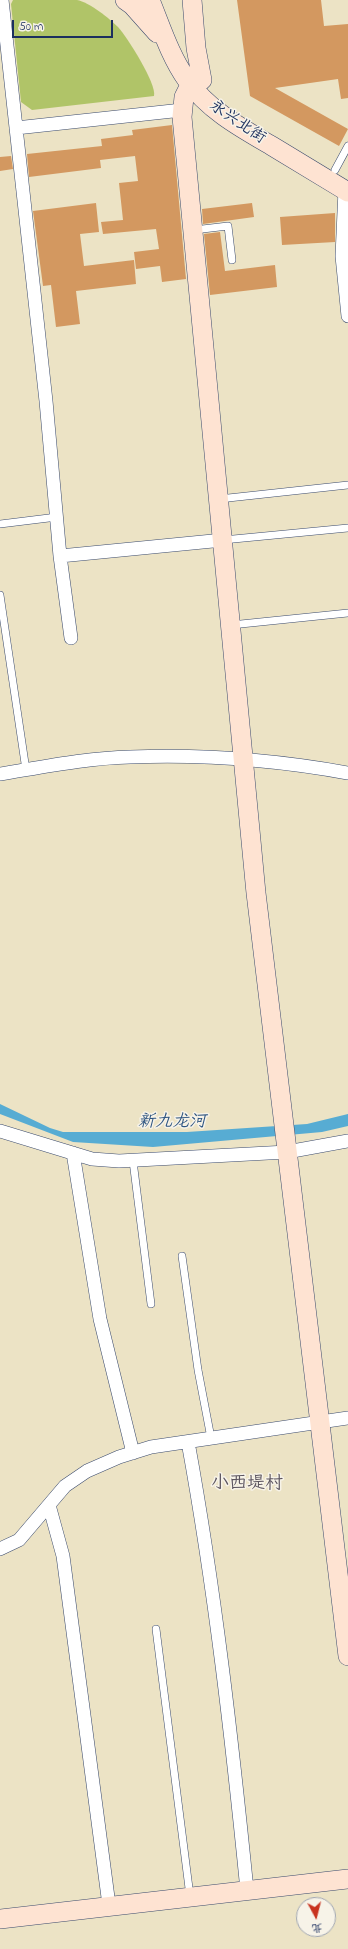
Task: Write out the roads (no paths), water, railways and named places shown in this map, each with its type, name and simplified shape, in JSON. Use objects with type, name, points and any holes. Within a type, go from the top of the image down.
[{"type":"street","points":[[2,0],[60,556],[71,638]]},
{"type":"street","points":[[125,0],[132,5],[151,25],[173,56]]},
{"type":"street","name":"永兴北街","points":[[150,0],[173,56],[196,82],[344,182]]},
{"type":"street","name":"永兴北街","points":[[163,0],[196,82]]},
{"type":"street","points":[[192,0],[196,82],[184,97],[182,110],[193,230],[256,893],[348,1656]]},
{"type":"street","points":[[16,128],[182,110]]},
{"type":"street","points":[[344,182],[342,256],[348,316]]},
{"type":"street","points":[[60,556],[223,540]]},
{"type":"street","points":[[0,774],[129,757],[210,756],[348,773]]},
{"type":"street","points":[[0,1131],[92,1158],[133,1161],[287,1152],[348,1141]]},
{"type":"street","points":[[73,1153],[100,1319],[133,1453]]},
{"type":"street","points":[[0,1549],[19,1540],[65,1486],[87,1471],[133,1453],[151,1448],[211,1438],[319,1421],[348,1418]]},
{"type":"street","points":[[188,1442],[199,1499],[233,1742],[247,1890]]},
{"type":"street","points":[[49,1505],[63,1556],[109,1905]]},
{"type":"street","points":[[0,1919],[109,1905],[348,1879]]},
{"type":"lane","points":[[344,182],[348,146]]},
{"type":"lane","points":[[193,230],[228,226],[232,260]]},
{"type":"lane","points":[[219,499],[348,485]]},
{"type":"lane","points":[[0,524],[56,517]]},
{"type":"lane","points":[[223,540],[348,528]]},
{"type":"lane","points":[[0,595],[26,770]]},
{"type":"lane","points":[[231,625],[348,613]]},
{"type":"lane","points":[[133,1161],[151,1304]]},
{"type":"lane","points":[[182,1256],[198,1370],[211,1438]]},
{"type":"lane","points":[[156,1629],[190,1896]]},
{"type":"water","points":[[0,1104],[50,1128],[63,1132],[187,1132],[307,1124],[348,1114],[348,1126],[322,1132],[153,1147],[73,1142],[0,1114]]},
{"type":"district","name":"小西堤村","points":[[247,1485]]},
{"type":"water label","name":"新九龙河","points":[[172,1123]]}]
